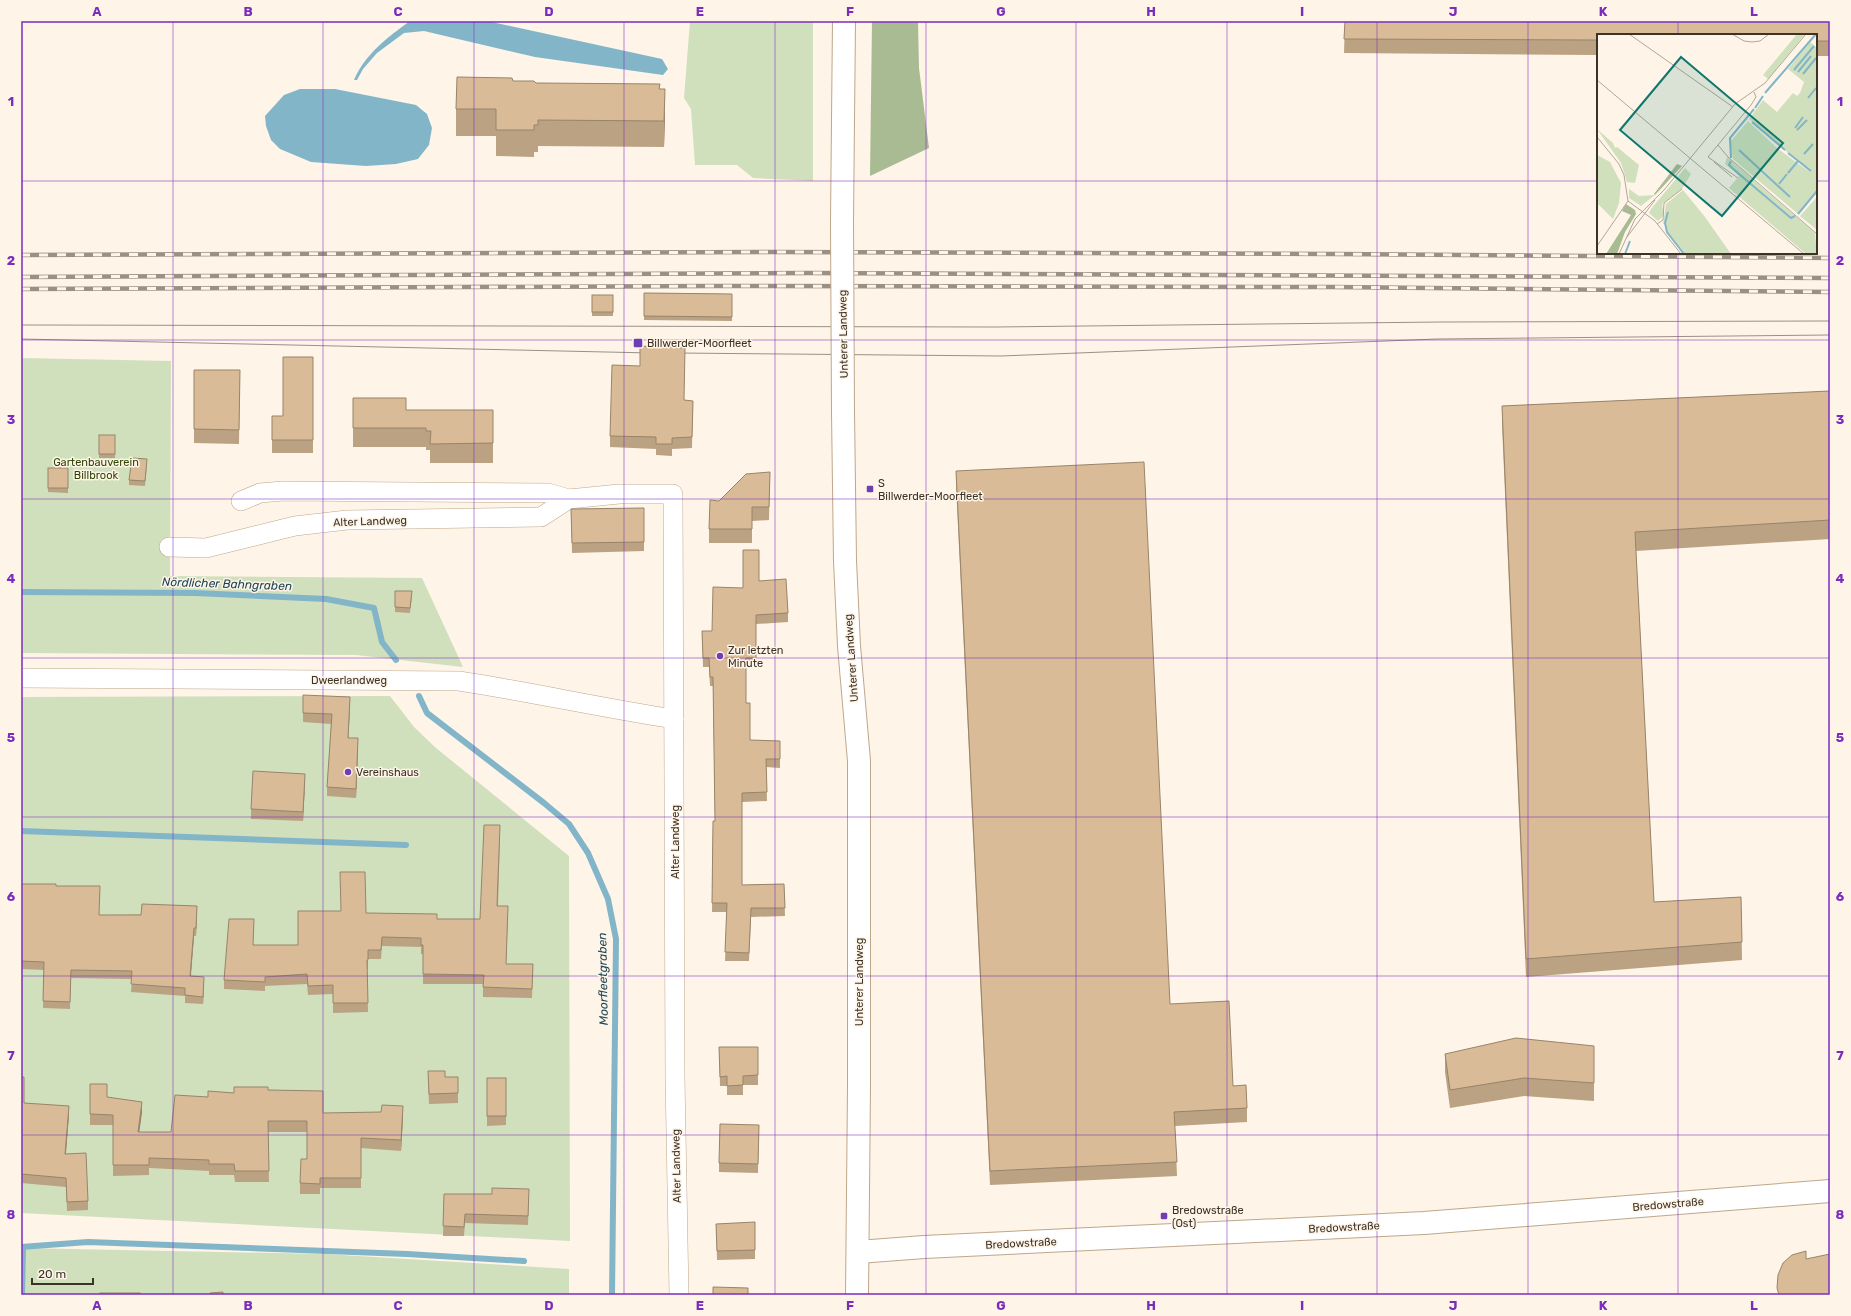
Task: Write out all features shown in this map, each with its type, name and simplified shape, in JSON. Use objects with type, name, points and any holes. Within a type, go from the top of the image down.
[{"type":"main road","name":"Unterer Landweg","points":[[844,21],[842,151],[845,561],[849,646],[859,761],[857,1295]]},
{"type":"main road","name":"Bredowstraße","points":[[858,1252],[924,1247],[1424,1223],[1830,1191]]},
{"type":"street","name":"Alter Landweg","points":[[241,501],[260,493],[283,491],[548,494],[569,499],[619,494],[673,494],[675,1077],[679,1295]]},
{"type":"street","name":"Alter Landweg","points":[[169,547],[206,548],[294,526],[347,520],[541,517],[569,499]]},
{"type":"street","name":"Dweerlandweg","points":[[21,678],[459,681],[525,691],[615,710],[674,718]]},
{"type":"green space","points":[[690,21],[813,21],[813,181],[753,178],[737,165],[695,165],[691,109],[684,98]]},
{"type":"green space","points":[[872,21],[918,21],[919,68],[929,148],[870,176]]},
{"type":"green space","name":"Gartenbauverein Billbrook","points":[[21,358],[171,361],[170,576],[422,578],[463,667],[356,655],[21,653]]},
{"type":"green space","points":[[390,696],[414,727],[436,748],[569,856],[570,1241],[21,1213],[21,697]]},
{"type":"green space","points":[[21,1248],[325,1254],[569,1269],[569,1295],[21,1295]]},
{"type":"water","points":[[410,21],[487,21],[662,59],[668,69],[663,75],[535,57],[424,31],[404,33],[377,53],[363,69],[357,80],[354,80],[364,62],[371,54]]},
{"type":"water","points":[[300,89],[335,89],[416,105],[427,114],[432,128],[429,145],[418,159],[396,164],[366,166],[311,162],[280,149],[271,140],[266,126],[265,116],[284,95]]},
{"type":"building","points":[[1345,21],[1830,21],[1830,41],[1817,41],[1817,34],[1597,34],[1597,40],[1344,39]]},
{"type":"building","points":[[457,77],[512,78],[513,81],[534,81],[536,83],[660,84],[659,89],[665,89],[664,121],[538,120],[538,125],[534,125],[534,130],[496,130],[496,109],[456,109]]},
{"type":"building","points":[[644,293],[732,294],[732,317],[644,316]]},
{"type":"building","points":[[592,295],[613,295],[613,312],[592,312]]},
{"type":"building","points":[[640,346],[685,348],[684,400],[693,401],[692,437],[672,438],[672,444],[656,444],[656,437],[610,436],[612,365],[640,366]]},
{"type":"building","points":[[283,357],[313,357],[313,440],[272,440],[272,416],[283,416]]},
{"type":"building","points":[[194,370],[240,370],[239,430],[194,429]]},
{"type":"building","points":[[1830,391],[1830,520],[1635,532],[1654,902],[1741,897],[1742,942],[1526,959],[1502,406]]},
{"type":"building","points":[[353,398],[406,398],[406,410],[493,410],[493,443],[430,444],[431,431],[426,431],[426,428],[353,428]]},
{"type":"building","points":[[99,435],[115,435],[115,454],[99,454]]},
{"type":"building","points":[[132,458],[147,459],[145,481],[129,480]]},
{"type":"building","points":[[1144,462],[1170,1004],[1229,1001],[1233,1086],[1246,1085],[1247,1108],[1174,1112],[1177,1162],[990,1171],[956,471]]},
{"type":"building","points":[[48,468],[68,468],[68,488],[48,488]]},
{"type":"building","points":[[770,472],[769,507],[752,507],[752,529],[709,529],[710,500],[719,501],[746,474]]},
{"type":"building","points":[[644,508],[644,542],[572,543],[571,509]]},
{"type":"building","points":[[743,550],[759,550],[759,581],[786,579],[788,613],[756,615],[756,658],[746,658],[746,703],[750,703],[750,740],[780,741],[780,759],[766,759],[767,792],[742,793],[742,885],[784,884],[785,908],[751,908],[749,953],[725,952],[727,903],[712,903],[713,821],[715,821],[713,677],[710,677],[709,658],[703,658],[702,631],[712,631],[713,587],[743,588]]},
{"type":"building","points":[[395,591],[412,591],[410,608],[395,607]]},
{"type":"building","points":[[303,695],[350,697],[348,738],[358,738],[356,789],[327,787],[332,714],[303,713]]},
{"type":"building","points":[[253,771],[305,774],[303,812],[251,809]]},
{"type":"building","points":[[484,825],[500,825],[497,906],[508,906],[506,964],[533,964],[532,989],[483,987],[484,975],[423,974],[423,945],[421,945],[421,938],[382,937],[381,950],[368,950],[368,1003],[333,1003],[333,985],[308,986],[307,974],[265,977],[265,982],[224,980],[229,919],[254,919],[253,945],[298,945],[298,911],[341,911],[340,872],[365,872],[366,913],[437,914],[437,919],[480,919]]},
{"type":"building","points":[[21,884],[100,886],[99,915],[141,915],[142,904],[197,906],[190,976],[204,977],[203,997],[185,995],[185,988],[131,984],[132,971],[71,970],[70,1002],[43,1001],[44,962],[21,961]]},
{"type":"building","points":[[1516,1038],[1594,1046],[1594,1083],[1524,1078],[1450,1090],[1445,1054]]},
{"type":"building","points":[[719,1047],[758,1047],[758,1075],[743,1076],[743,1085],[727,1086],[727,1076],[720,1077]]},
{"type":"building","points":[[428,1071],[445,1071],[445,1077],[458,1077],[458,1093],[429,1094]]},
{"type":"building","points":[[21,1077],[24,1077],[24,1103],[69,1106],[65,1154],[86,1153],[88,1201],[67,1202],[66,1178],[21,1174]]},
{"type":"building","points":[[487,1078],[506,1078],[506,1116],[487,1116]]},
{"type":"building","points":[[90,1084],[107,1084],[107,1097],[142,1102],[138,1132],[171,1132],[175,1095],[208,1097],[208,1091],[234,1093],[234,1087],[268,1087],[268,1090],[323,1091],[323,1113],[381,1112],[382,1105],[403,1106],[401,1140],[361,1138],[361,1178],[320,1178],[320,1184],[300,1183],[301,1159],[307,1159],[307,1121],[268,1121],[269,1171],[235,1171],[234,1164],[209,1164],[209,1160],[149,1158],[149,1165],[113,1165],[113,1115],[90,1114]]},
{"type":"building","points":[[720,1124],[759,1125],[758,1164],[719,1163]]},
{"type":"building","points":[[492,1188],[529,1189],[528,1216],[465,1214],[464,1227],[443,1226],[444,1194],[492,1194]]},
{"type":"building","points":[[755,1222],[755,1250],[717,1251],[716,1224]]},
{"type":"building","points":[[1806,1251],[1806,1259],[1830,1254],[1830,1295],[1779,1295],[1777,1288],[1778,1275],[1783,1263],[1792,1255]]},
{"type":"building","points":[[713,1287],[748,1288],[748,1295],[713,1295]]},
{"type":"building","points":[[223,1292],[223,1295],[210,1295],[210,1293]]},
{"type":"building","points":[[100,1293],[140,1293],[140,1295],[100,1295]]},
{"type":"waterway","name":"Nördlicher Bahngraben","points":[[21,592],[195,593],[326,599],[374,608],[382,642],[396,660]]},
{"type":"waterway","name":"Moorfleetgraben","points":[[419,696],[427,713],[569,824],[588,853],[608,899],[616,939],[612,1295]]},
{"type":"waterway","points":[[21,831],[406,845]]},
{"type":"waterway","points":[[21,1247],[88,1242],[407,1254],[524,1261]]},
{"type":"waterway","points":[[22,1295],[23,1247]]},
{"type":"tram line","points":[[21,325],[996,327],[1441,322],[1830,321]]},
{"type":"tram line","points":[[675,353],[1001,356],[1437,339],[1830,335]]},
{"type":"tram line","points":[[21,339],[651,353]]},
{"type":"railway","points":[[21,255],[772,252],[1337,254],[1830,258]]},
{"type":"railway","points":[[21,277],[810,273],[1830,278]]},
{"type":"railway","points":[[21,289],[710,286],[1333,287],[1830,292]]},
{"type":"place","name":"Billwerder-Moorfleet","points":[[638,343]]},
{"type":"place","name":"S Billwerder-Moorfleet","points":[[870,489]]},
{"type":"place","name":"Zur letzten Minute","points":[[720,656]]},
{"type":"place","name":"Vereinshaus","points":[[348,772]]},
{"type":"place","name":"Bredowstraße (Ost)","points":[[1164,1216]]}]
